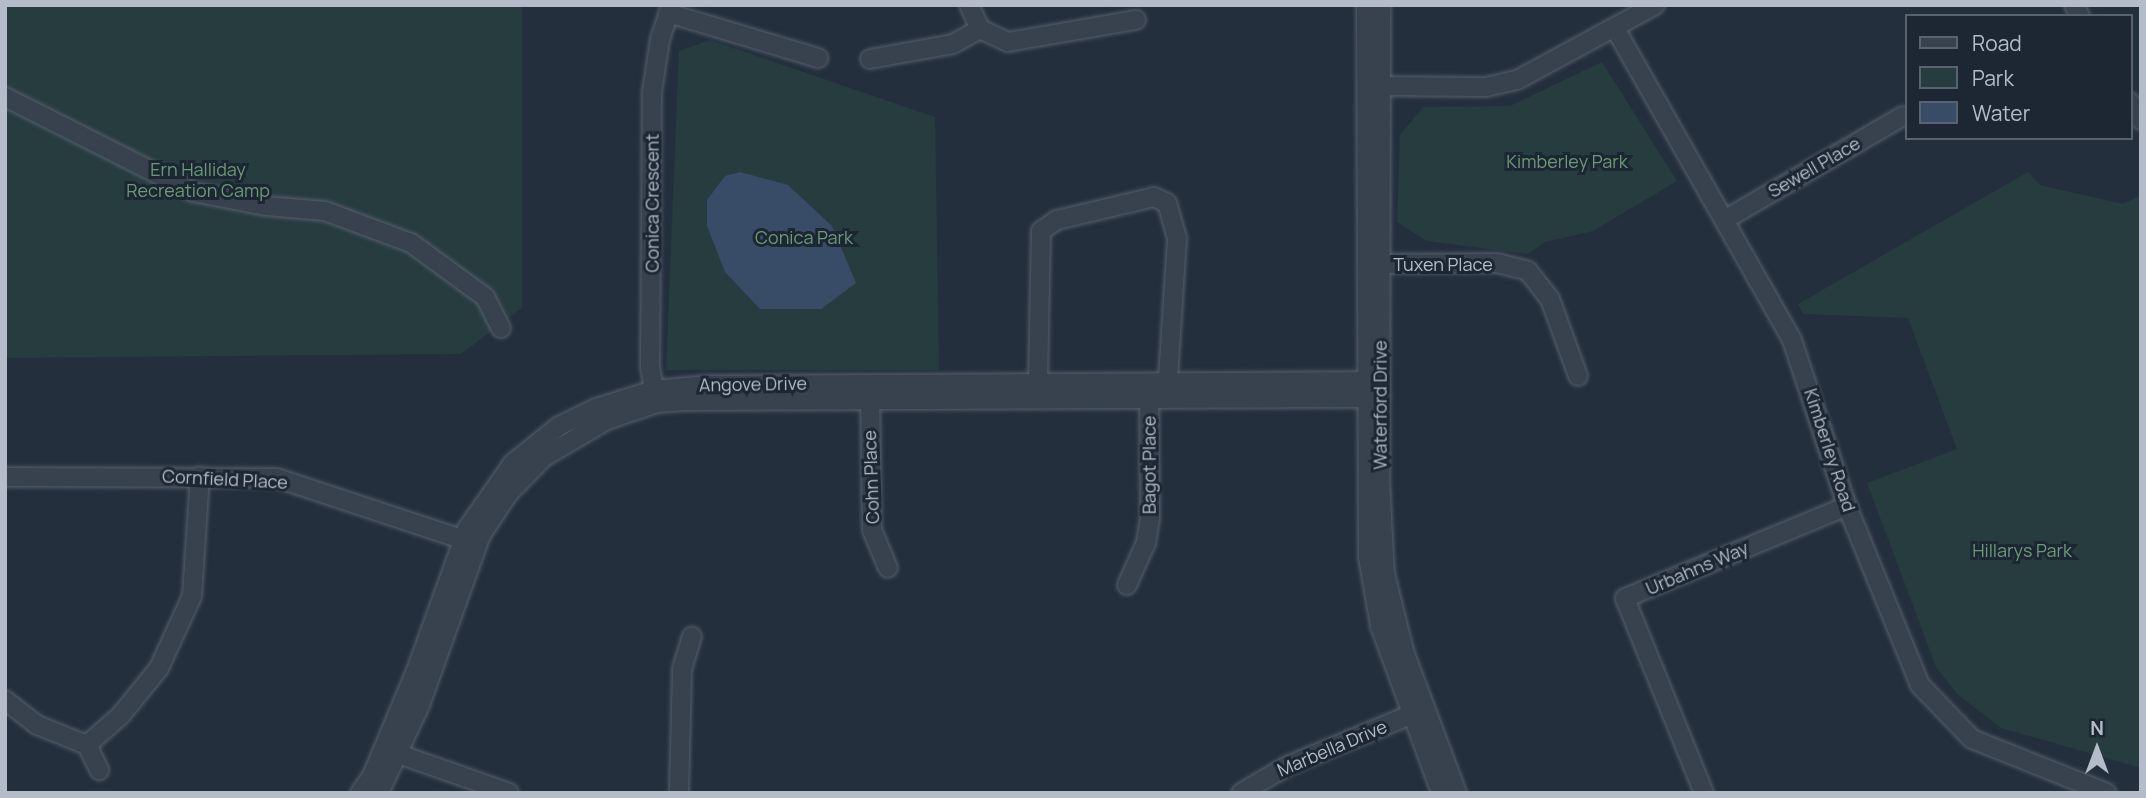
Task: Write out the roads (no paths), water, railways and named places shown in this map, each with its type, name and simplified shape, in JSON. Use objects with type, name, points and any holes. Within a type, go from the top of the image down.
[{"type":"street","points":[[970,5],[980,29],[996,40],[1018,42],[1136,20]]},
{"type":"street","name":"Waterford Drive","points":[[1366,5],[1373,86],[1373,389],[1366,527],[1373,594],[1380,626],[1457,793]]},
{"type":"street","name":"Waterford Drive","points":[[1373,86],[1381,5]]},
{"type":"street","points":[[1373,86],[1503,85],[1616,30],[1655,5]]},
{"type":"street","points":[[670,9],[818,58]]},
{"type":"street","name":"Conica Crescent","points":[[655,397],[652,92],[670,9]]},
{"type":"street","points":[[870,59],[953,44],[980,29]]},
{"type":"street","name":"Kimberley Road","points":[[1616,30],[1726,219],[1792,340],[1847,506],[1907,659],[1934,703],[1972,740],[2068,787],[2107,793]]},
{"type":"street","points":[[5,96],[193,192],[266,206],[326,211],[411,243],[485,298],[500,328]]},
{"type":"street","name":"Sewell Place","points":[[1726,219],[1903,116]]},
{"type":"street","name":"Bagot Place","points":[[1038,383],[1041,231],[1057,220],[1154,197],[1167,202],[1177,239],[1158,391],[1150,519],[1146,543],[1127,585]]},
{"type":"street","name":"Tuxen Place","points":[[1373,264],[1497,263],[1528,271],[1550,299],[1578,376]]},
{"type":"street","name":"Angove Drive","points":[[870,392],[1038,383],[1158,391]]},
{"type":"street","name":"Angove Drive","points":[[379,793],[469,542],[513,463],[559,426],[596,408],[709,385],[870,392],[1373,389]]},
{"type":"street","name":"Cohn Place","points":[[870,392],[872,530],[888,568]]},
{"type":"street","points":[[88,745],[121,715],[159,668],[192,596],[200,476]]},
{"type":"street","name":"Cornfield Place","points":[[5,477],[200,476],[295,482],[469,542]]},
{"type":"street","name":"Urbahns Way","points":[[1704,793],[1625,598],[1847,506]]},
{"type":"street","points":[[678,793],[682,669],[692,637]]},
{"type":"street","points":[[5,701],[37,725],[88,745],[99,770]]},
{"type":"street","name":"Waterford Drive","points":[[1420,711],[1441,793]]},
{"type":"street","name":"Marbella Drive","points":[[1241,793],[1287,766],[1420,711]]},
{"type":"street","points":[[392,752],[509,793]]},
{"type":"street","name":"Angove Drive","points":[[360,793],[392,752]]},
{"type":"water","points":[[740,172],[788,185],[832,226],[856,283],[821,309],[760,309],[725,272],[707,226],[707,200],[725,176]]},
{"type":"park label","name":"Kimberley Park","points":[[1567,161]]},
{"type":"park label","name":"Ern Halliday Recreation Camp","points":[[198,180]]},
{"type":"park label","name":"Conica Park","points":[[804,237]]},
{"type":"park label","name":"Hillarys Park","points":[[2022,550]]}]
